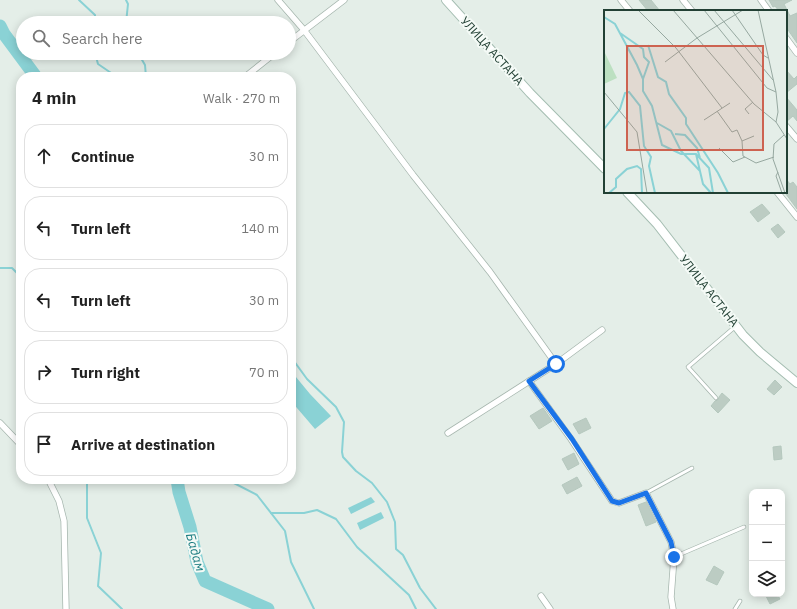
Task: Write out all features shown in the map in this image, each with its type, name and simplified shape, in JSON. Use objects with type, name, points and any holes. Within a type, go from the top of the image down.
[{"type":"main road","name":"УЛИЦА АСТАНА","points":[[446,0],[530,93],[604,168]]},
{"type":"main road","name":"УЛИЦА АСТАНА","points":[[628,193],[657,224],[736,326],[760,352],[797,383]]},
{"type":"street","points":[[278,0],[292,16]]},
{"type":"street","points":[[296,36],[344,0]]},
{"type":"street","points":[[621,0],[629,10]]},
{"type":"street","points":[[683,0],[691,10]]},
{"type":"street","points":[[761,0],[767,10]]},
{"type":"street","points":[[296,21],[413,175],[490,272],[556,364]]},
{"type":"street","points":[[787,39],[797,53]]},
{"type":"street","points":[[251,72],[266,60]]},
{"type":"street","points":[[787,127],[797,139]]},
{"type":"street","points":[[777,193],[797,217]]},
{"type":"street","points":[[448,432],[556,364],[602,330]]},
{"type":"street","points":[[529,381],[572,439],[612,501],[619,503],[646,493],[671,542],[674,557],[671,597],[673,609]]},
{"type":"street","points":[[0,423],[16,441]]},
{"type":"street","points":[[50,484],[59,501],[64,521],[66,609]]},
{"type":"street","points":[[541,596],[550,609]]},
{"type":"lane","points":[[716,398],[688,367],[736,326]]},
{"type":"lane","points":[[646,493],[692,468]]},
{"type":"lane","points":[[674,557],[744,527]]},
{"type":"lane","points":[[735,609],[740,601]]},
{"type":"water","points":[[296,377],[331,416],[315,429],[296,407]]},
{"type":"water","points":[[371,497],[375,502],[351,514],[348,508]]},
{"type":"water","points":[[381,512],[384,518],[360,530],[357,523]]},
{"type":"building","points":[[639,0],[651,0],[659,10],[647,10]]},
{"type":"building","points":[[769,0],[792,0],[784,4],[787,10],[778,10],[775,6],[773,7]]},
{"type":"building","points":[[787,10],[790,16],[797,13],[797,43],[787,28]]},
{"type":"building","points":[[787,71],[794,79],[797,76],[797,84],[787,92]]},
{"type":"building","points":[[787,98],[797,110],[797,121],[793,116],[787,121]]},
{"type":"building","points":[[787,180],[790,184],[793,182],[797,187],[797,209],[786,194]]},
{"type":"building","points":[[762,204],[770,213],[758,222],[750,212]]},
{"type":"building","points":[[778,224],[785,232],[778,238],[771,229]]},
{"type":"building","points":[[775,380],[782,387],[774,395],[767,389]]},
{"type":"building","points":[[722,393],[730,400],[718,413],[711,406],[718,400]]},
{"type":"building","points":[[543,408],[552,421],[539,429],[530,416]]},
{"type":"building","points":[[586,418],[591,428],[579,434],[573,424]]},
{"type":"building","points":[[781,446],[782,459],[774,460],[773,447]]},
{"type":"building","points":[[574,453],[579,464],[568,470],[562,459]]},
{"type":"building","points":[[577,477],[582,486],[567,494],[562,485]]},
{"type":"building","points":[[646,502],[656,522],[646,526],[638,505]]},
{"type":"building","points":[[714,566],[724,572],[717,585],[706,580]]},
{"type":"building","points":[[766,597],[779,597],[780,599],[770,604]]},
{"type":"waterway","points":[[79,0],[95,16]]},
{"type":"waterway","points":[[126,0],[128,4],[127,16]]},
{"type":"waterway","name":"Бадам","points":[[0,26],[16,50]]},
{"type":"waterway","name":"Бадам","points":[[23,60],[32,72]]},
{"type":"waterway","points":[[97,60],[98,64],[110,72]]},
{"type":"waterway","points":[[142,60],[145,65],[146,72]]},
{"type":"waterway","points":[[0,268],[12,268],[16,272]]},
{"type":"waterway","points":[[296,364],[307,379],[336,407],[344,422],[343,457],[356,471],[372,483],[387,502],[395,522],[396,549],[403,555],[420,588],[436,609]]},
{"type":"waterway","points":[[87,484],[87,518],[101,553],[98,586],[122,609]]},
{"type":"waterway","name":"Бадам","points":[[178,484],[190,527],[197,562],[205,581],[268,609]]},
{"type":"waterway","points":[[236,484],[257,495],[285,531],[291,562],[314,609]]},
{"type":"waterway","points":[[271,513],[304,513],[317,510],[336,519],[357,547],[409,595],[416,609]]},
{"type":"route","points":[[556,364],[529,381],[572,439],[612,501],[619,503],[646,493],[671,542],[674,557]]}]
